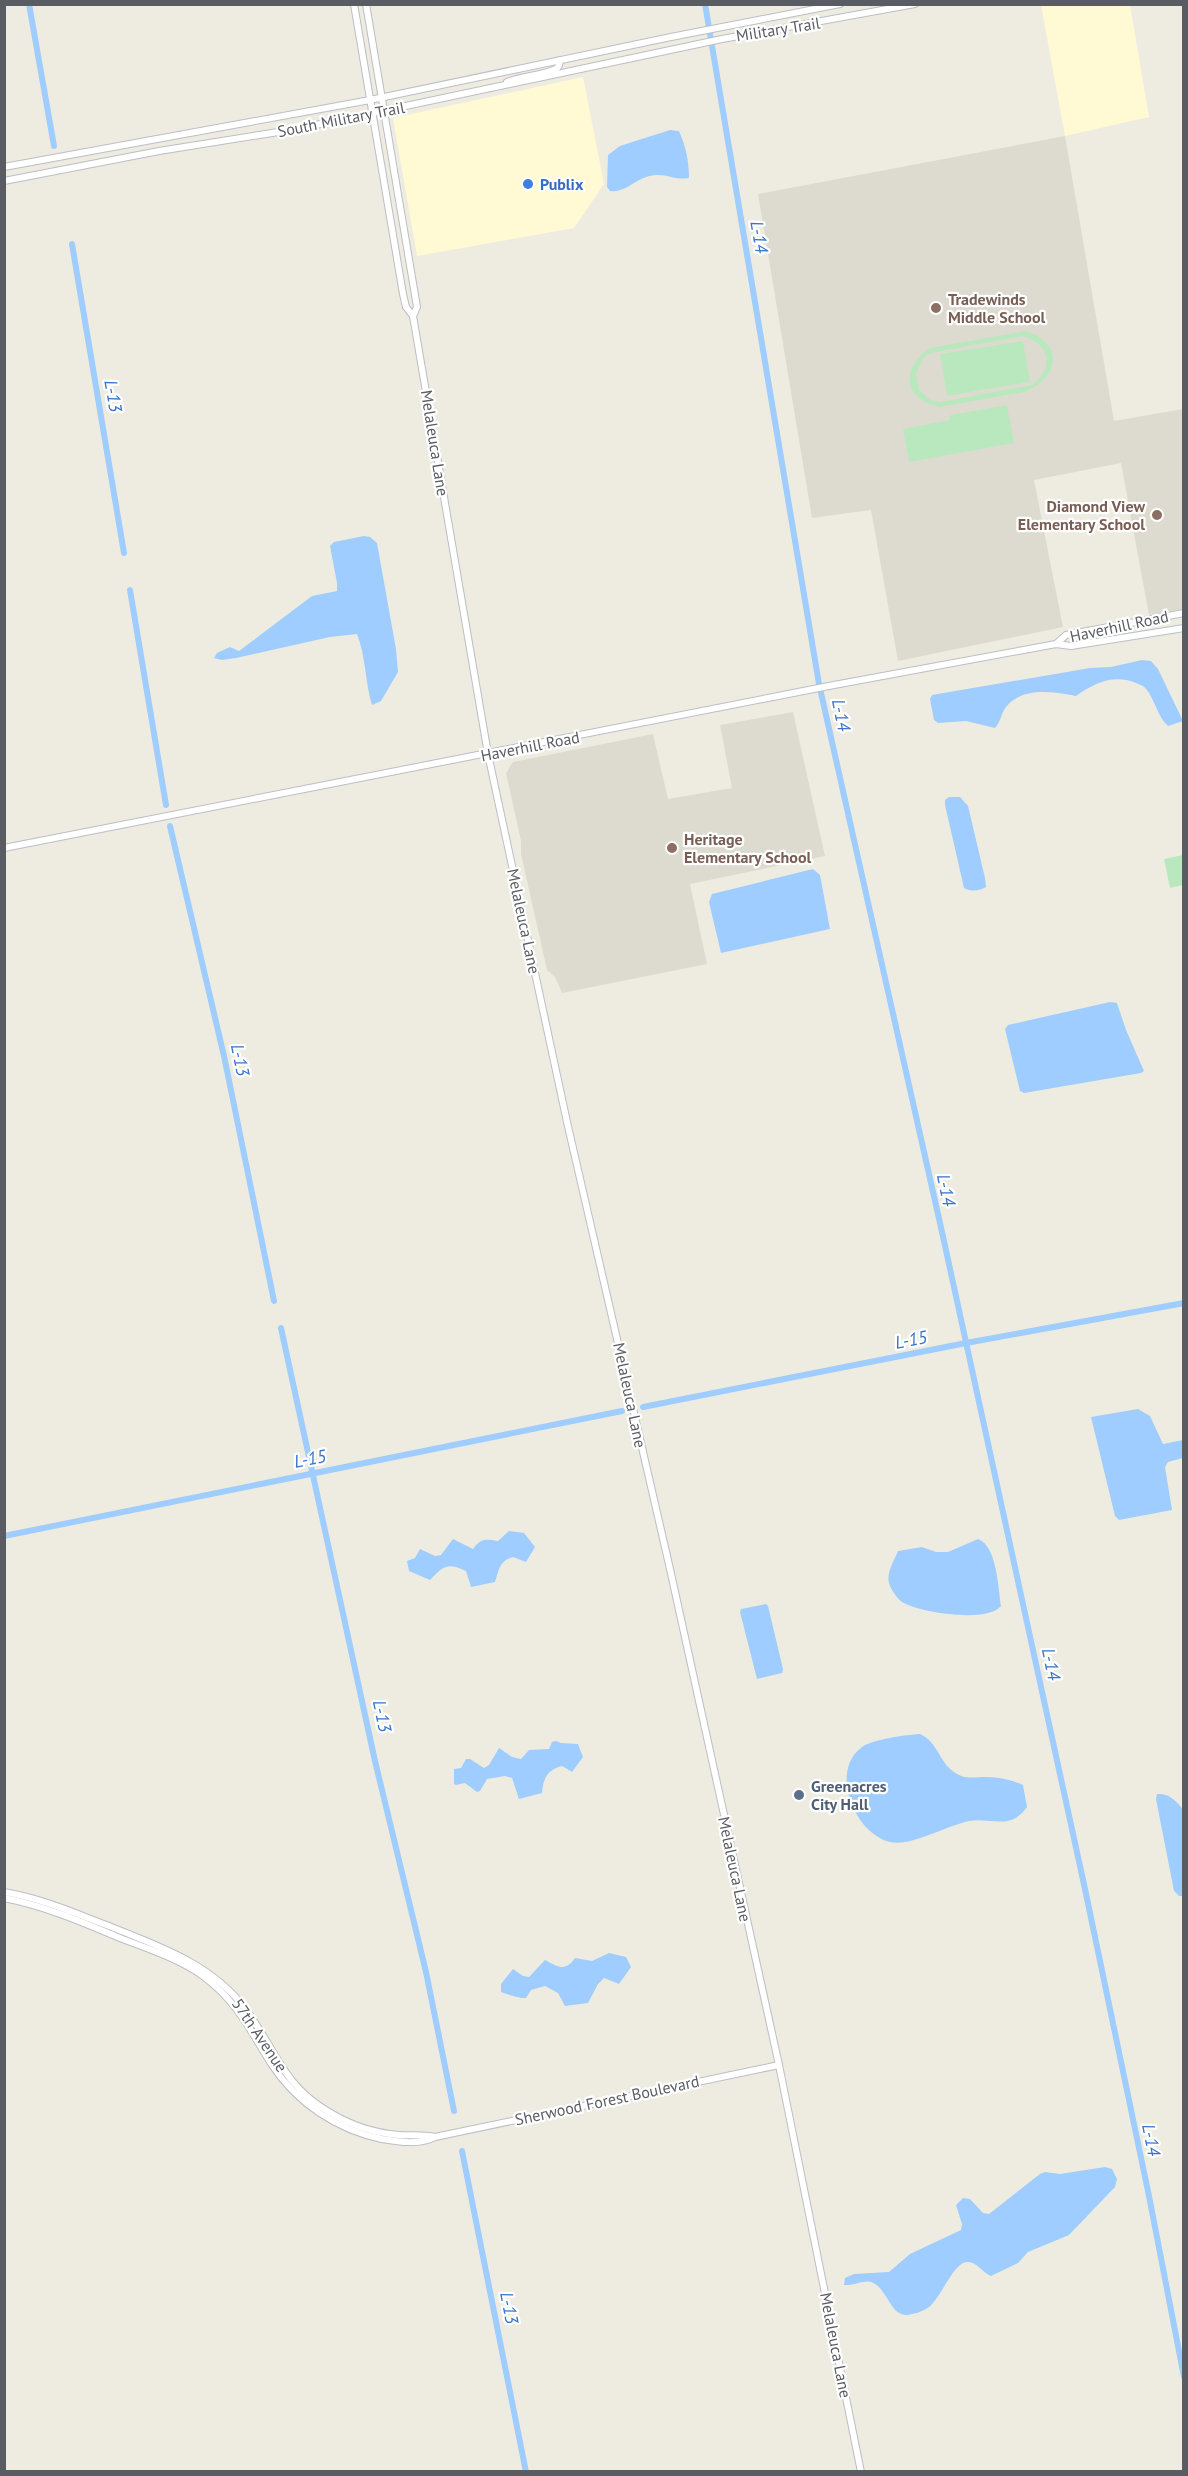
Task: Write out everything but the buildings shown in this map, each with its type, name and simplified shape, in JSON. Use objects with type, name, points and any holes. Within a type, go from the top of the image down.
[{"type":"street","name":"Melaleuca Lane","points":[[354,4],[403,294],[406,307],[413,316],[488,754],[567,1122],[670,1569],[779,2065],[861,2472]]},
{"type":"street","name":"Melaleuca Lane","points":[[366,4],[417,307],[413,316]]},
{"type":"street","name":"Military Trail","points":[[671,37],[840,4]]},
{"type":"street","name":"Military Trail","points":[[676,48],[915,4]]},
{"type":"street","name":"South Military Trail","points":[[4,167],[370,100],[671,37]]},
{"type":"street","name":"South Military Trail","points":[[4,181],[372,114],[676,48]]},
{"type":"street","points":[[574,70],[585,55]]},
{"type":"street","points":[[492,88],[519,77],[555,69],[560,60]]},
{"type":"street","name":"Haverhill Road","points":[[1056,644],[1066,635],[1184,613]]},
{"type":"street","name":"Haverhill Road","points":[[4,848],[896,674],[923,666],[1056,644],[1071,646],[1184,628]]},
{"type":"street","name":"57th Avenue","points":[[4,1892],[54,1905],[193,1962],[234,1995],[252,2017],[286,2074],[321,2107],[344,2120],[374,2131],[435,2137]]},
{"type":"street","name":"57th Avenue","points":[[4,1898],[52,1910],[177,1961],[202,1975],[239,2010],[289,2087],[327,2118],[357,2132],[389,2140],[417,2142],[428,2141],[435,2137]]},
{"type":"street","name":"Sherwood Forest Boulevard","points":[[435,2137],[779,2065]]},
{"type":"shaded area","points":[[1041,5],[1130,5],[1149,117],[1065,136]]},
{"type":"shaded area","points":[[583,77],[604,184],[574,228],[417,256],[393,118]]},
{"type":"shaded area","name":"Tradewinds Middle School","points":[[1065,136],[1114,421],[1183,409],[1183,609],[1149,615],[1121,463],[1034,480],[1063,627],[898,661],[871,510],[812,518],[758,194]]},
{"type":"shaded area","name":"Heritage Elementary School","points":[[793,712],[825,856],[690,884],[707,964],[562,993],[555,977],[547,970],[521,854],[521,841],[506,773],[513,762],[653,734],[668,799],[732,788],[720,725]]},
{"type":"green space","points":[[1026,331],[1047,344],[1052,352],[1053,361],[1045,379],[1024,392],[940,407],[919,398],[910,382],[910,374],[914,365],[930,348]],"holes":[[[1023,336],[1032,340],[1044,351],[1046,357],[1044,371],[1032,385],[941,402],[932,401],[919,390],[916,373],[924,357],[931,353]]]},
{"type":"green space","points":[[1023,341],[1030,382],[947,396],[940,354]]},
{"type":"green space","points":[[1007,405],[1014,443],[909,462],[903,429],[950,420],[950,415]]},
{"type":"green space","points":[[1183,855],[1183,885],[1170,888],[1164,859]]},
{"type":"water","points":[[670,130],[679,131],[687,154],[689,178],[653,175],[620,190],[610,191],[607,187],[608,155],[620,146]]},
{"type":"water","points":[[364,536],[370,537],[377,543],[396,649],[398,672],[381,701],[372,705],[357,634],[330,637],[236,658],[222,660],[214,658],[217,653],[230,647],[239,651],[312,596],[337,591],[330,546],[334,542]]},
{"type":"water","points":[[1142,660],[1151,661],[1158,669],[1183,721],[1168,726],[1145,688],[1120,679],[1104,681],[1076,696],[1039,692],[1021,696],[1006,707],[995,728],[966,721],[938,723],[934,720],[930,699],[932,695],[1090,668],[1111,667]]},
{"type":"water","points":[[949,797],[960,797],[968,806],[985,878],[986,887],[981,889],[964,888],[945,805],[945,800]]},
{"type":"water","points":[[813,869],[820,875],[830,929],[721,953],[709,902],[712,894]]},
{"type":"water","points":[[1110,1002],[1117,1003],[1144,1071],[1024,1093],[1020,1091],[1005,1029],[1008,1025]]},
{"type":"water","points":[[1138,1409],[1150,1416],[1163,1444],[1183,1440],[1183,1458],[1168,1462],[1165,1467],[1172,1510],[1119,1520],[1115,1516],[1091,1417]]},
{"type":"water","points":[[509,1531],[524,1533],[535,1547],[526,1562],[513,1557],[505,1561],[500,1566],[495,1582],[471,1587],[466,1571],[450,1566],[439,1571],[430,1580],[409,1571],[407,1561],[415,1558],[420,1549],[435,1556],[441,1555],[453,1539],[473,1549],[484,1540],[498,1541]]},
{"type":"water","points":[[978,1539],[989,1550],[996,1568],[1001,1606],[994,1611],[969,1615],[939,1613],[902,1602],[892,1590],[889,1577],[898,1551],[922,1547],[936,1552],[948,1552]]},
{"type":"water","points":[[766,1604],[783,1669],[782,1673],[757,1679],[740,1612],[741,1609]]},
{"type":"water","points":[[920,1734],[931,1742],[949,1768],[958,1775],[1001,1778],[1023,1785],[1027,1807],[1014,1819],[1000,1822],[969,1821],[908,1842],[890,1842],[877,1836],[866,1827],[850,1800],[847,1771],[852,1758],[867,1744],[898,1736]]},
{"type":"water","points":[[552,1742],[578,1744],[583,1757],[572,1772],[562,1766],[549,1773],[543,1783],[542,1793],[519,1799],[512,1778],[505,1776],[487,1779],[477,1792],[465,1783],[454,1784],[454,1769],[461,1768],[466,1759],[484,1768],[489,1765],[499,1748],[512,1757],[521,1759],[529,1750],[549,1749]]},
{"type":"water","points":[[1157,1794],[1169,1796],[1183,1809],[1183,1896],[1179,1896],[1174,1891],[1156,1799]]},
{"type":"water","points":[[609,1953],[626,1957],[631,1967],[619,1984],[604,1978],[598,1984],[588,2003],[565,2006],[558,1993],[545,1986],[531,1990],[526,1998],[501,1992],[501,1984],[513,1969],[529,1977],[545,1960],[565,1967],[575,1958],[592,1961]]},
{"type":"water","points":[[1105,2167],[1112,2169],[1117,2179],[1115,2187],[1069,2235],[1028,2252],[1018,2263],[991,2276],[974,2264],[963,2263],[953,2273],[934,2302],[923,2310],[914,2314],[899,2313],[877,2285],[871,2282],[844,2285],[845,2278],[854,2274],[889,2272],[910,2254],[961,2230],[962,2224],[956,2205],[963,2198],[970,2199],[983,2213],[989,2214],[1040,2174],[1045,2172],[1060,2174]]},
{"type":"waterway","name":"L-13","points":[[29,4],[54,146]]},
{"type":"waterway","name":"L-14","points":[[705,4],[819,684],[942,1232],[1085,1889],[1184,2377]]},
{"type":"waterway","name":"L-13","points":[[72,244],[124,553]]},
{"type":"waterway","name":"L-13","points":[[130,590],[166,805]]},
{"type":"waterway","name":"L-13","points":[[170,826],[224,1056],[274,1301]]},
{"type":"waterway","name":"L-15","points":[[643,1407],[966,1343],[1184,1303]]},
{"type":"waterway","name":"L-13","points":[[281,1328],[375,1761],[426,1972],[454,2111]]},
{"type":"waterway","name":"L-15","points":[[4,1536],[622,1411]]},
{"type":"waterway","name":"L-13","points":[[462,2151],[526,2472]]},
{"type":"place","name":"Publix","points":[[528,184]]},
{"type":"place","name":"Tradewinds Middle School","points":[[936,308]]},
{"type":"place","name":"Diamond View Elementary School","points":[[1157,515]]},
{"type":"place","name":"Heritage Elementary School","points":[[672,848]]},
{"type":"place","name":"Greenacres City Hall","points":[[799,1795]]}]
